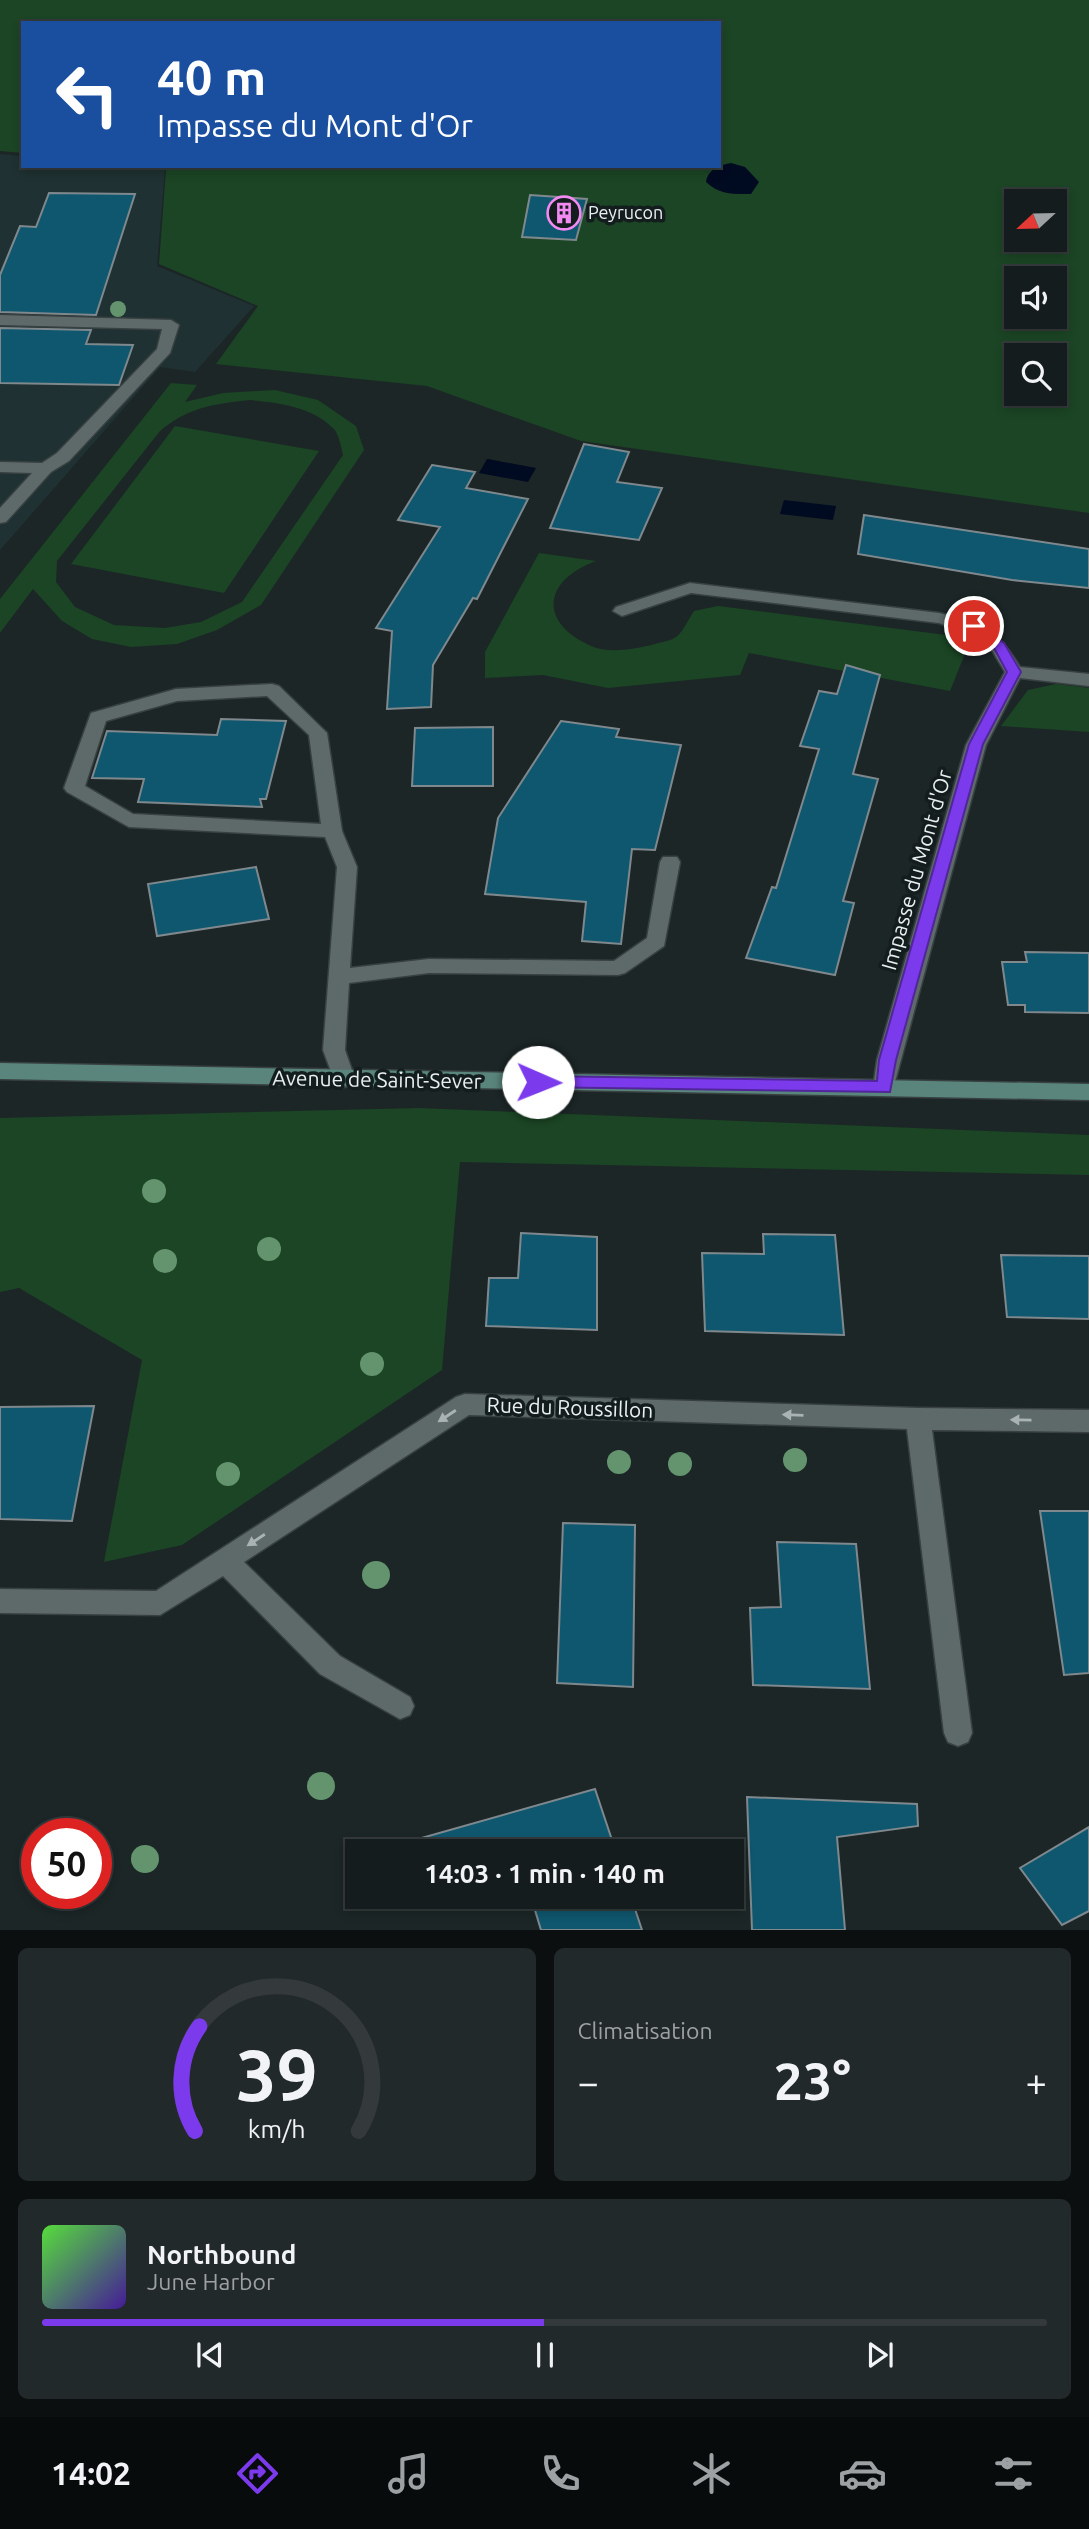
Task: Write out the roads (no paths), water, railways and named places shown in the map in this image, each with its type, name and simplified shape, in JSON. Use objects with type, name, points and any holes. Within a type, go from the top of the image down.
[{"type":"main road","name":"Avenue de Saint-Sever","points":[[0,1071],[1089,1092]]},
{"type":"street","points":[[0,320],[172,325],[164,350],[63,457],[45,468],[0,518]]},
{"type":"street","points":[[0,467],[45,468]]},
{"type":"street","points":[[622,611],[690,589],[939,618],[974,626],[999,646],[1014,672],[1089,680]]},
{"type":"street","name":"Impasse du Mont d'Or","points":[[884,1087],[888,1060],[976,744],[1014,672]]},
{"type":"street","points":[[332,831],[129,820],[74,788],[97,718],[176,695],[272,690],[318,733],[332,831],[347,867],[334,1050],[344,1079]]},
{"type":"street","points":[[339,977],[429,966],[618,968],[657,941],[670,862]]},
{"type":"street","name":"Rue du Roussillon","points":[[0,1601],[160,1603],[465,1405],[918,1419],[1089,1421]]},
{"type":"street","points":[[918,1419],[958,1733]]},
{"type":"street","points":[[225,1561],[330,1665],[400,1706]]},
{"type":"water","points":[[731,163],[745,167],[759,182],[751,194],[722,192],[706,182],[712,171],[721,168],[721,166]]},
{"type":"water","points":[[487,459],[536,468],[528,482],[479,473]]},
{"type":"water","points":[[784,500],[836,506],[833,520],[780,514]]},
{"type":"place","name":"Peyrucon","points":[[564,213]]}]
